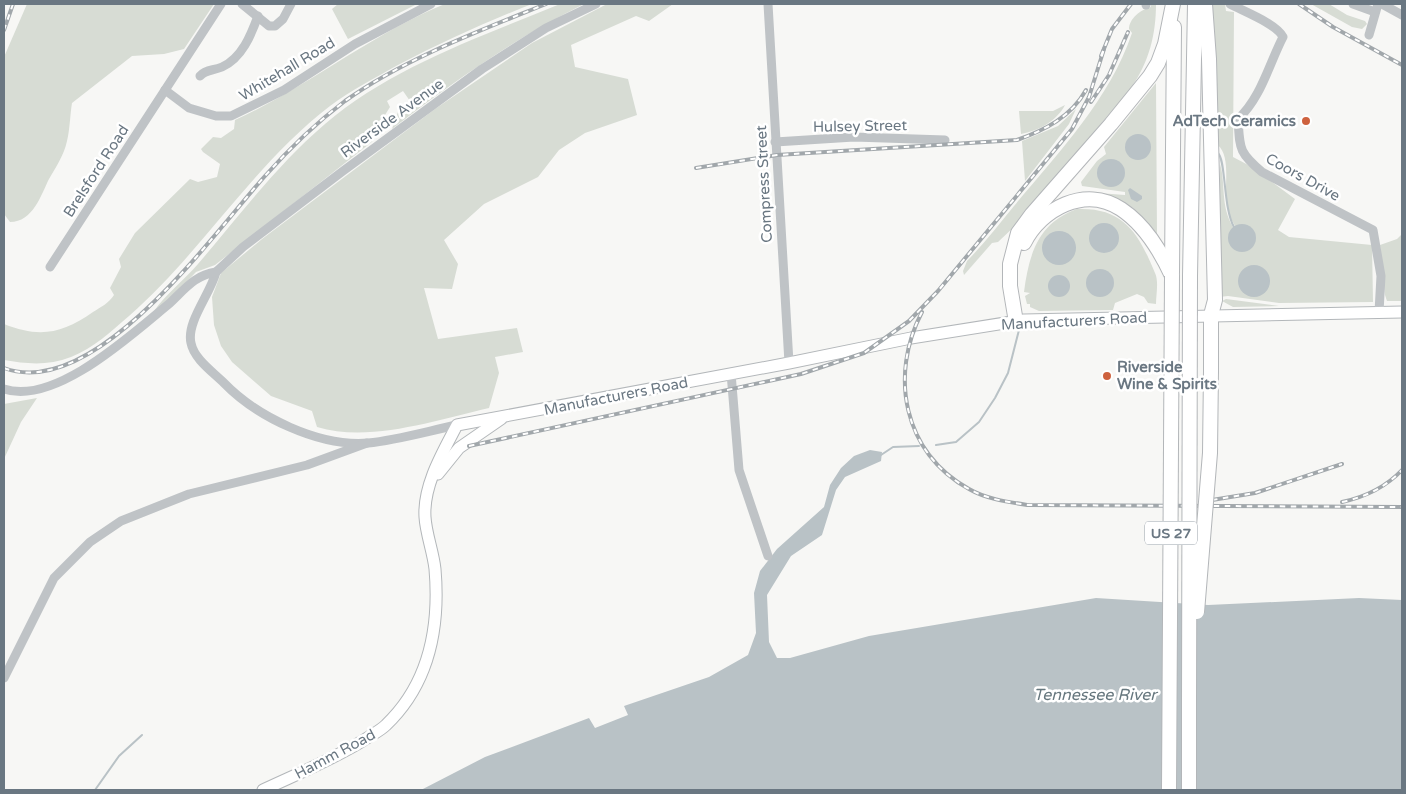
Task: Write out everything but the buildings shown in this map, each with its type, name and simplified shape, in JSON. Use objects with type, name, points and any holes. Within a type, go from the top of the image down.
[{"type":"highway","name":"US 27","points":[[1169,790],[1173,4]]},
{"type":"highway","points":[[1020,321],[1010,286],[1010,264],[1018,233],[1032,214],[1111,124],[1150,76],[1158,63],[1165,44],[1173,4]]},
{"type":"highway","name":"US 27","points":[[1189,790],[1190,276],[1195,4]]},
{"type":"highway","points":[[1189,702],[1210,453],[1212,315],[1215,300],[1209,59],[1205,4]]},
{"type":"highway","points":[[1020,321],[1020,254],[1029,233],[1036,224],[1044,216],[1065,203],[1092,200],[1120,209],[1154,243],[1172,276]]},
{"type":"main road","name":"Manufacturers Road","points":[[457,425],[789,363],[911,338],[1020,321],[1402,312]]},
{"type":"main road","points":[[431,483],[459,448],[504,417]]},
{"type":"main road","name":"Hamm Road","points":[[262,790],[343,753],[386,726],[419,684],[429,660],[436,629],[435,568],[425,517],[426,500],[442,454],[457,425]]},
{"type":"street","points":[[165,90],[220,4]]},
{"type":"street","points":[[242,4],[268,26],[275,26],[283,19],[291,4]]},
{"type":"street","name":"Whitehall Road","points":[[165,90],[190,108],[216,116],[231,116],[284,90],[355,44],[431,4]]},
{"type":"street","name":"Riverside Avenue","points":[[216,272],[243,247],[482,69],[546,28],[596,4]]},
{"type":"street","name":"Compress Street","points":[[768,4],[789,363]]},
{"type":"street","name":"Coors Drive","points":[[1230,4],[1270,25],[1281,32],[1283,37],[1270,70],[1246,112],[1238,119],[1240,149],[1248,160],[1262,172],[1373,230],[1379,260],[1378,312]]},
{"type":"street","points":[[1352,4],[1377,8],[1369,35]]},
{"type":"street","points":[[1382,4],[1402,13]]},
{"type":"street","points":[[200,76],[206,71],[222,67],[241,51],[258,16]]},
{"type":"street","name":"Brelsford Road","points":[[50,267],[165,90]]},
{"type":"street","name":"Hulsey Street","points":[[776,142],[854,137],[945,140]]},
{"type":"street","points":[[4,389],[23,393],[32,392],[67,378],[92,364],[136,332],[198,276],[216,272]]},
{"type":"street","name":"Manufacturers Road","points":[[216,272],[213,285],[191,327],[191,342],[194,353],[236,395],[252,408],[289,427],[313,436],[367,443],[457,425]]},
{"type":"street","points":[[731,373],[739,470],[768,556]]},
{"type":"street","points":[[4,678],[54,578],[90,542],[121,521],[189,494],[307,465],[367,443]]},
{"type":"shaded area","points":[[27,4],[214,4],[184,49],[164,54],[132,56],[72,103],[66,146],[60,161],[30,213],[25,218],[10,222],[4,214],[4,57]]},
{"type":"shaded area","points":[[338,4],[417,4],[348,39],[332,9]]},
{"type":"shaded area","points":[[445,4],[532,4],[464,33],[398,65],[363,84],[330,106],[276,155],[155,291],[129,316],[94,344],[71,357],[54,362],[29,363],[4,360],[4,324],[28,331],[50,332],[71,325],[102,307],[110,300],[114,295],[110,288],[121,267],[119,259],[135,233],[190,179],[198,182],[217,177],[220,164],[201,149],[213,137],[221,138],[234,129],[235,120],[288,92],[391,30]]},
{"type":"shaded area","points":[[560,4],[584,4],[509,46],[438,94],[392,129],[398,112],[410,101],[403,91],[387,101],[390,107],[375,131],[373,141],[215,265],[196,272],[173,296],[154,311],[198,264],[291,156],[325,124],[351,104],[378,86],[437,55]]},
{"type":"shaded area","points":[[607,4],[673,4],[649,21],[636,16],[571,45],[575,67],[628,79],[637,115],[585,133],[559,150],[538,177],[484,204],[444,240],[458,264],[452,289],[424,288],[438,339],[517,328],[523,352],[495,357],[499,373],[489,408],[403,428],[359,432],[337,431],[317,427],[312,411],[271,396],[232,362],[221,346],[214,325],[212,297],[221,273],[262,239],[435,109],[532,43]]},
{"type":"shaded area","points":[[1151,4],[1156,4],[1153,37],[1147,58],[1131,88],[1016,225],[998,242],[992,243],[964,275],[963,271],[967,261],[1065,145],[1097,103],[1122,57],[1132,33],[1129,29],[1133,18],[1151,7]]},
{"type":"shaded area","points":[[1212,4],[1225,4],[1226,11],[1234,12],[1233,157],[1252,167],[1295,199],[1278,230],[1289,237],[1372,245],[1373,302],[1279,303],[1228,296],[1219,297],[1220,164],[1226,211],[1233,227],[1235,226],[1227,207],[1225,158],[1218,145]]},
{"type":"shaded area","points":[[1311,4],[1329,4],[1347,15],[1365,21],[1367,24],[1362,29],[1352,27]]},
{"type":"shaded area","points":[[1156,83],[1157,236],[1133,208],[1117,200],[1074,194],[1085,192],[1125,195],[1125,192],[1082,186],[1081,182],[1097,161],[1106,154],[1104,147]]},
{"type":"shaded area","points":[[1065,105],[1057,116],[1046,124],[1021,134],[1019,111],[1053,111]]},
{"type":"shaded area","points":[[1076,109],[1069,124],[1025,181],[1022,141],[1058,126]]},
{"type":"shaded area","points":[[1077,209],[1107,213],[1118,218],[1136,235],[1156,276],[1156,304],[1148,303],[1144,297],[1137,294],[1115,303],[1113,310],[1039,311],[1030,307],[1030,304],[1027,304],[1025,296],[1030,293],[1024,292],[1026,278],[1038,242],[1044,231],[1053,223]]},
{"type":"shaded area","points":[[1402,234],[1402,301],[1387,301],[1380,245],[1397,239]]},
{"type":"shaded area","points":[[1226,299],[1279,306],[1233,307],[1222,301]]},
{"type":"shaded area","points":[[37,398],[21,422],[4,459],[4,404]]},
{"type":"water","points":[[1138,134],[1147,138],[1151,147],[1147,156],[1138,160],[1129,156],[1125,147],[1129,138]]},
{"type":"water","points":[[1111,159],[1121,163],[1125,173],[1121,183],[1111,187],[1101,183],[1097,173],[1101,163]]},
{"type":"water","points":[[1130,188],[1142,196],[1142,199],[1137,202],[1131,199],[1128,190]]},
{"type":"water","points":[[1104,223],[1115,227],[1119,238],[1115,249],[1104,253],[1093,249],[1089,238],[1093,227]]},
{"type":"water","points":[[1242,224],[1252,228],[1256,238],[1252,248],[1242,252],[1232,248],[1228,238],[1232,228]]},
{"type":"water","points":[[1059,231],[1071,236],[1076,248],[1071,260],[1059,265],[1047,260],[1042,248],[1047,236]]},
{"type":"water","points":[[1254,265],[1260,266],[1265,270],[1269,275],[1269,287],[1265,292],[1260,296],[1254,297],[1248,296],[1243,292],[1239,287],[1238,281],[1239,275],[1243,270],[1248,266]]},
{"type":"water","points":[[1100,269],[1110,273],[1114,283],[1110,293],[1100,297],[1090,293],[1086,283],[1090,273]]},
{"type":"water","points":[[1059,275],[1067,278],[1070,286],[1067,294],[1059,297],[1051,294],[1048,286],[1051,278]]},
{"type":"water","name":"Tennessee River","points":[[870,450],[882,452],[881,461],[845,477],[836,490],[822,535],[791,556],[767,595],[769,642],[777,658],[790,658],[869,636],[1096,598],[1208,605],[1359,598],[1402,600],[1402,790],[421,790],[485,757],[589,718],[595,728],[628,715],[624,706],[709,677],[748,655],[756,633],[754,593],[760,571],[777,549],[824,507],[830,485],[841,468],[854,456]]},
{"type":"waterway","points":[[1218,153],[1221,157],[1230,219],[1234,227]]},
{"type":"waterway","points":[[936,445],[956,442],[979,422],[995,398],[1008,373],[1019,330]]},
{"type":"waterway","points":[[881,455],[893,447],[919,446]]},
{"type":"waterway","points":[[95,790],[119,756],[142,735]]},
{"type":"railway","points":[[4,30],[13,4]]},
{"type":"railway","points":[[4,368],[39,372],[76,360],[113,337],[149,306],[184,271],[265,176],[313,127],[334,109],[368,86],[417,59],[469,35],[546,4]]},
{"type":"railway","points":[[1101,56],[1112,29],[1131,4]]},
{"type":"railway","points":[[1299,4],[1333,27],[1402,65]]},
{"type":"railway","points":[[1091,102],[1109,75],[1128,32]]},
{"type":"railway","points":[[469,446],[801,374],[864,353],[909,321],[938,291],[1072,129],[1089,97],[1104,49]]},
{"type":"railway","points":[[696,168],[777,155],[1017,140],[1047,127],[1065,115],[1073,108],[1086,90]]},
{"type":"railway","points":[[922,312],[912,336],[906,361],[905,386],[908,411],[916,434],[929,455],[947,474],[969,489],[983,495],[997,500],[1028,505],[1402,507]]},
{"type":"railway","points":[[1212,500],[1255,493],[1342,464]]},
{"type":"railway","points":[[1342,502],[1374,491],[1389,482],[1402,470]]},
{"type":"place","name":"AdTech Ceramics","points":[[1306,121]]},
{"type":"place","name":"Riverside Wine & Spirits","points":[[1107,376]]}]
